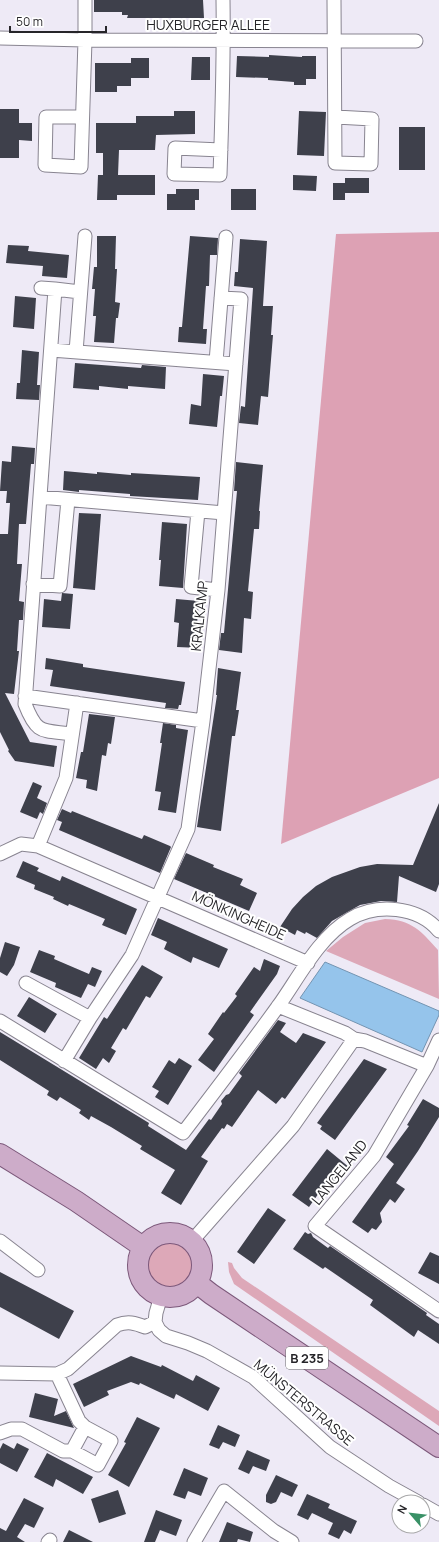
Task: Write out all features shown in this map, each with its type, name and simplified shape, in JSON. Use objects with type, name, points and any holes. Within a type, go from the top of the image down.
[{"type":"main road","points":[[0,1154],[76,1201],[143,1247]]},
{"type":"main road","points":[[166,1233],[180,1234],[192,1241],[199,1250],[202,1261],[202,1272],[197,1283],[188,1293],[175,1297],[161,1296],[152,1292],[144,1285],[137,1266],[143,1247],[153,1237],[166,1233]]},
{"type":"main road","name":"B 235","points":[[197,1283],[439,1447]]},
{"type":"street","points":[[82,117],[46,117],[45,165],[81,167],[85,0]]},
{"type":"street","points":[[221,150],[223,0]]},
{"type":"street","points":[[334,0],[333,41],[336,117]]},
{"type":"street","name":"HUXBURGER ALLEE","points":[[0,38],[85,40],[416,41]]},
{"type":"street","points":[[76,352],[85,236]]},
{"type":"street","points":[[216,362],[226,237]]},
{"type":"street","points":[[41,288],[80,292]]},
{"type":"street","points":[[55,289],[25,704],[31,719],[36,726],[43,730],[72,734]]},
{"type":"street","name":"KRALKAMP","points":[[156,896],[188,829],[203,721],[218,590],[241,299],[221,298]]},
{"type":"street","points":[[51,350],[236,364]]},
{"type":"street","points":[[40,497],[224,513]]},
{"type":"street","points":[[34,584],[60,586],[68,500]]},
{"type":"street","points":[[198,511],[191,587],[218,590]]},
{"type":"street","points":[[25,696],[203,721]]},
{"type":"street","points":[[0,854],[21,844],[38,846],[66,778],[77,703]]},
{"type":"street","name":"MÖNKINGHEIDE","points":[[38,846],[308,963]]},
{"type":"street","points":[[64,1061],[90,1018],[132,955],[156,896]]},
{"type":"street","points":[[0,1021],[183,1133],[278,1006],[325,940],[338,928],[349,920],[373,910],[388,909],[416,915],[428,921],[439,931]]},
{"type":"street","points":[[26,983],[90,1018]]},
{"type":"street","points":[[278,1006],[345,1033],[354,1039],[365,1041],[427,1066]]},
{"type":"street","points":[[192,1241],[293,1126],[354,1039]]},
{"type":"street","name":"LANGELAND","points":[[439,1040],[427,1066],[374,1156],[316,1226],[439,1311]]},
{"type":"street","points":[[0,1241],[38,1270]]},
{"type":"street","points":[[0,1373],[57,1374],[68,1369],[117,1325],[125,1322],[132,1322],[145,1327],[155,1322],[161,1296]]},
{"type":"street","name":"MÜNSTERSTRASSE","points":[[155,1322],[159,1330],[166,1336],[188,1342],[253,1377],[330,1448],[404,1494]]},
{"type":"street","points":[[0,1433],[11,1429],[22,1429],[63,1451],[72,1451],[98,1465],[111,1441],[85,1427],[80,1421],[57,1374]]},
{"type":"street","points":[[72,1451],[85,1427]]},
{"type":"street","points":[[194,1542],[224,1490],[274,1530],[292,1542]]},
{"type":"shaded area","points":[[439,232],[439,778],[281,844],[336,234]]},
{"type":"shaded area","points":[[385,919],[409,924],[421,932],[438,950],[439,999],[326,951],[343,937],[365,923]]},
{"type":"shaded area","points":[[165,1241],[175,1241],[184,1245],[190,1251],[193,1256],[193,1274],[184,1285],[175,1289],[165,1289],[156,1285],[150,1279],[146,1270],[146,1260],[150,1251],[156,1245]]},
{"type":"shaded area","points":[[228,1262],[232,1263],[242,1278],[439,1411],[439,1426],[234,1284],[229,1272]]},
{"type":"water","points":[[325,962],[439,1011],[439,1015],[422,1052],[300,998]]},
{"type":"building","points":[[94,0],[203,0],[204,18],[127,18],[128,15],[122,15],[122,12],[94,12]]},
{"type":"building","points":[[269,55],[302,57],[316,56],[316,79],[306,79],[306,85],[294,85],[294,82],[268,80],[268,78],[236,77],[237,56],[269,57]]},
{"type":"building","points":[[192,57],[210,57],[210,80],[191,80]]},
{"type":"building","points":[[131,58],[149,58],[149,78],[131,78],[131,86],[117,86],[117,92],[95,92],[95,63],[131,63]]},
{"type":"building","points":[[0,109],[19,109],[19,123],[32,123],[32,141],[19,140],[19,158],[0,158]]},
{"type":"building","points":[[174,111],[195,111],[195,134],[156,135],[155,150],[119,150],[118,175],[155,175],[155,195],[117,195],[117,200],[97,200],[98,175],[103,175],[103,153],[96,153],[96,123],[136,123],[136,116],[174,116]]},
{"type":"building","points":[[299,111],[326,112],[324,156],[297,155]]},
{"type":"building","points":[[399,127],[425,127],[425,170],[399,170]]},
{"type":"building","points":[[293,175],[317,176],[316,191],[293,190]]},
{"type":"building","points":[[345,178],[369,178],[369,193],[345,193],[345,200],[333,200],[333,183],[345,183]]},
{"type":"building","points":[[176,189],[199,189],[199,200],[195,200],[195,210],[167,210],[167,194],[176,194]]},
{"type":"building","points":[[231,189],[256,189],[256,210],[231,210]]},
{"type":"building","points":[[97,236],[116,236],[115,269],[117,269],[115,302],[120,303],[118,318],[116,318],[114,343],[94,342],[96,316],[93,316],[95,289],[92,289],[94,267],[97,267]]},
{"type":"building","points":[[190,236],[218,238],[217,255],[210,255],[209,286],[206,286],[203,329],[207,329],[206,344],[178,342],[179,327],[182,327]]},
{"type":"building","points":[[240,239],[267,241],[263,306],[273,306],[271,335],[273,335],[268,397],[261,396],[258,425],[239,423],[241,406],[245,407],[253,288],[234,286],[235,272],[238,272]]},
{"type":"building","points":[[8,245],[29,246],[28,251],[69,255],[67,278],[42,276],[43,266],[6,263]]},
{"type":"building","points":[[15,296],[36,298],[34,329],[13,327]]},
{"type":"building","points":[[22,350],[39,352],[37,385],[40,385],[39,400],[16,399],[17,383],[20,383]]},
{"type":"building","points":[[75,363],[141,368],[142,365],[166,367],[165,389],[128,386],[128,389],[99,386],[99,390],[73,388]]},
{"type":"building","points":[[203,374],[224,376],[222,396],[220,396],[217,427],[189,424],[191,404],[201,406]]},
{"type":"building","points":[[12,446],[35,448],[34,464],[31,464],[26,524],[19,524],[17,564],[22,564],[19,601],[24,602],[23,620],[19,620],[17,651],[19,651],[14,694],[5,693],[30,742],[57,746],[54,767],[15,761],[8,751],[9,750],[0,732],[0,534],[8,534],[10,503],[6,503],[7,491],[0,491],[2,461],[11,462]]},
{"type":"building","points":[[236,462],[263,465],[259,529],[254,529],[248,591],[253,592],[251,619],[244,618],[242,653],[219,650],[221,633],[224,633],[237,491],[234,491]]},
{"type":"building","points":[[64,471],[97,474],[97,472],[131,475],[131,473],[200,477],[198,500],[63,490]]},
{"type":"building","points":[[79,513],[101,514],[95,590],[73,588]]},
{"type":"building","points":[[162,522],[187,524],[183,588],[159,586],[161,560],[159,560]]},
{"type":"building","points":[[62,593],[73,594],[70,629],[42,627],[44,599],[61,601]]},
{"type":"building","points":[[176,599],[199,601],[197,624],[202,625],[200,648],[177,647],[179,623],[174,622]]},
{"type":"building","points":[[46,658],[83,664],[83,667],[185,682],[181,705],[179,705],[178,709],[165,708],[166,703],[50,686],[53,670],[45,669]]},
{"type":"building","points":[[218,668],[241,672],[236,710],[239,710],[235,736],[232,736],[221,831],[197,827],[217,695]]},
{"type":"building","points":[[89,714],[115,717],[111,744],[108,743],[106,756],[102,755],[97,791],[86,788],[87,780],[76,778],[81,752],[83,752]]},
{"type":"building","points":[[163,723],[176,725],[176,728],[188,730],[176,813],[158,810],[161,792],[155,791],[162,743],[160,743]]},
{"type":"building","points":[[33,782],[42,786],[37,798],[47,803],[43,814],[40,812],[37,819],[20,812]]},
{"type":"building","points":[[439,803],[439,884],[436,892],[399,876],[397,902],[381,901],[360,905],[332,921],[317,938],[306,932],[305,934],[297,930],[295,935],[280,927],[292,909],[303,897],[316,886],[332,877],[360,867],[377,864],[413,865]]},
{"type":"building","points":[[62,809],[71,813],[72,811],[142,839],[144,835],[170,846],[171,847],[160,873],[59,830],[62,822],[57,820]]},
{"type":"building","points":[[186,853],[214,865],[213,867],[243,879],[240,885],[257,893],[249,911],[174,879]]},
{"type":"building","points":[[23,861],[39,868],[37,871],[60,881],[62,876],[137,909],[126,935],[102,925],[105,919],[53,899],[54,897],[34,889],[35,885],[16,877]]},
{"type":"building","points":[[158,918],[228,949],[219,968],[193,957],[191,963],[164,949],[167,942],[151,935]]},
{"type":"building","points":[[5,942],[20,947],[14,965],[7,976],[0,972],[0,958]]},
{"type":"building","points":[[39,950],[55,956],[54,959],[89,974],[92,967],[102,971],[95,987],[88,984],[81,998],[55,987],[56,983],[30,972]]},
{"type":"building","points":[[264,959],[280,966],[277,974],[250,1012],[254,1015],[214,1072],[198,1060],[214,1039],[208,1034],[223,1012],[224,1013],[237,996],[235,994],[254,967],[260,971]]},
{"type":"building","points":[[142,965],[163,977],[150,998],[146,996],[126,1030],[123,1028],[111,1048],[116,1051],[109,1063],[103,1058],[96,1069],[79,1058],[104,1017],[107,1019]]},
{"type":"building","points":[[29,997],[57,1014],[45,1033],[17,1016]]},
{"type":"building","points":[[278,1020],[286,1023],[280,1032],[296,1043],[303,1033],[326,1042],[285,1099],[282,1097],[276,1104],[258,1090],[232,1127],[227,1124],[224,1129],[222,1128],[201,1157],[208,1161],[181,1205],[161,1193],[175,1170],[140,1149],[142,1146],[111,1127],[91,1116],[89,1120],[79,1113],[81,1110],[60,1097],[57,1101],[47,1095],[49,1091],[0,1060],[0,1032],[149,1123],[148,1126],[186,1150],[209,1119],[211,1120],[222,1104],[221,1101],[226,1095],[229,1094],[242,1076],[239,1073]]},
{"type":"building","points":[[179,1058],[192,1066],[168,1105],[155,1097],[159,1091],[152,1087],[169,1060],[175,1064]]},
{"type":"building","points":[[364,1059],[387,1069],[335,1140],[320,1129],[322,1126],[317,1123]]},
{"type":"building","points":[[423,1099],[439,1108],[439,1117],[396,1183],[405,1189],[395,1203],[390,1199],[380,1213],[382,1222],[376,1230],[372,1228],[368,1233],[352,1222],[394,1164],[386,1157],[409,1126],[407,1125]]},
{"type":"building","points":[[327,1149],[350,1168],[333,1189],[326,1183],[309,1207],[292,1195]]},
{"type":"building","points":[[268,1208],[286,1220],[254,1264],[237,1252]]},
{"type":"building","points":[[305,1232],[308,1234],[311,1233],[313,1237],[328,1248],[330,1246],[427,1313],[426,1315],[439,1324],[439,1344],[418,1330],[414,1337],[370,1305],[373,1300],[325,1267],[323,1269],[293,1249]]},
{"type":"building","points":[[430,1252],[439,1256],[439,1284],[418,1273]]},
{"type":"building","points":[[0,1272],[74,1311],[59,1339],[0,1307]]},
{"type":"building","points":[[131,1356],[161,1367],[162,1365],[193,1381],[196,1375],[220,1388],[208,1411],[176,1394],[174,1399],[140,1383],[139,1385],[131,1382],[107,1391],[109,1395],[84,1407],[73,1384]]},
{"type":"building","points":[[35,1393],[58,1399],[54,1416],[66,1411],[74,1428],[29,1417]]},
{"type":"building","points":[[137,1417],[160,1428],[129,1487],[108,1475],[126,1443],[124,1442]]},
{"type":"building","points":[[218,1425],[240,1435],[235,1447],[223,1442],[219,1449],[209,1445]]},
{"type":"building","points":[[3,1443],[14,1449],[17,1443],[29,1449],[17,1472],[0,1463],[0,1449]]},
{"type":"building","points":[[247,1450],[270,1460],[266,1471],[253,1466],[249,1474],[238,1469]]},
{"type":"building","points":[[47,1453],[93,1477],[83,1494],[56,1479],[53,1487],[34,1477]]},
{"type":"building","points":[[184,1468],[208,1478],[201,1496],[188,1491],[185,1499],[173,1495]]},
{"type":"building","points":[[276,1475],[298,1485],[292,1497],[281,1492],[276,1502],[271,1504],[266,1502],[266,1495]]},
{"type":"building","points":[[118,1490],[126,1514],[99,1523],[91,1499]]},
{"type":"building","points":[[307,1494],[330,1504],[328,1508],[357,1521],[351,1534],[344,1530],[339,1539],[328,1534],[333,1523],[312,1513],[308,1520],[297,1515]]},
{"type":"building","points":[[24,1498],[44,1508],[34,1528],[25,1524],[17,1537],[25,1542],[0,1542],[0,1528],[6,1531]]},
{"type":"building","points":[[156,1510],[182,1520],[176,1536],[160,1530],[155,1542],[144,1542]]},
{"type":"building","points":[[227,1522],[253,1532],[250,1542],[238,1539],[237,1542],[219,1542]]},
{"type":"building","points":[[69,1530],[93,1542],[63,1542]]}]
